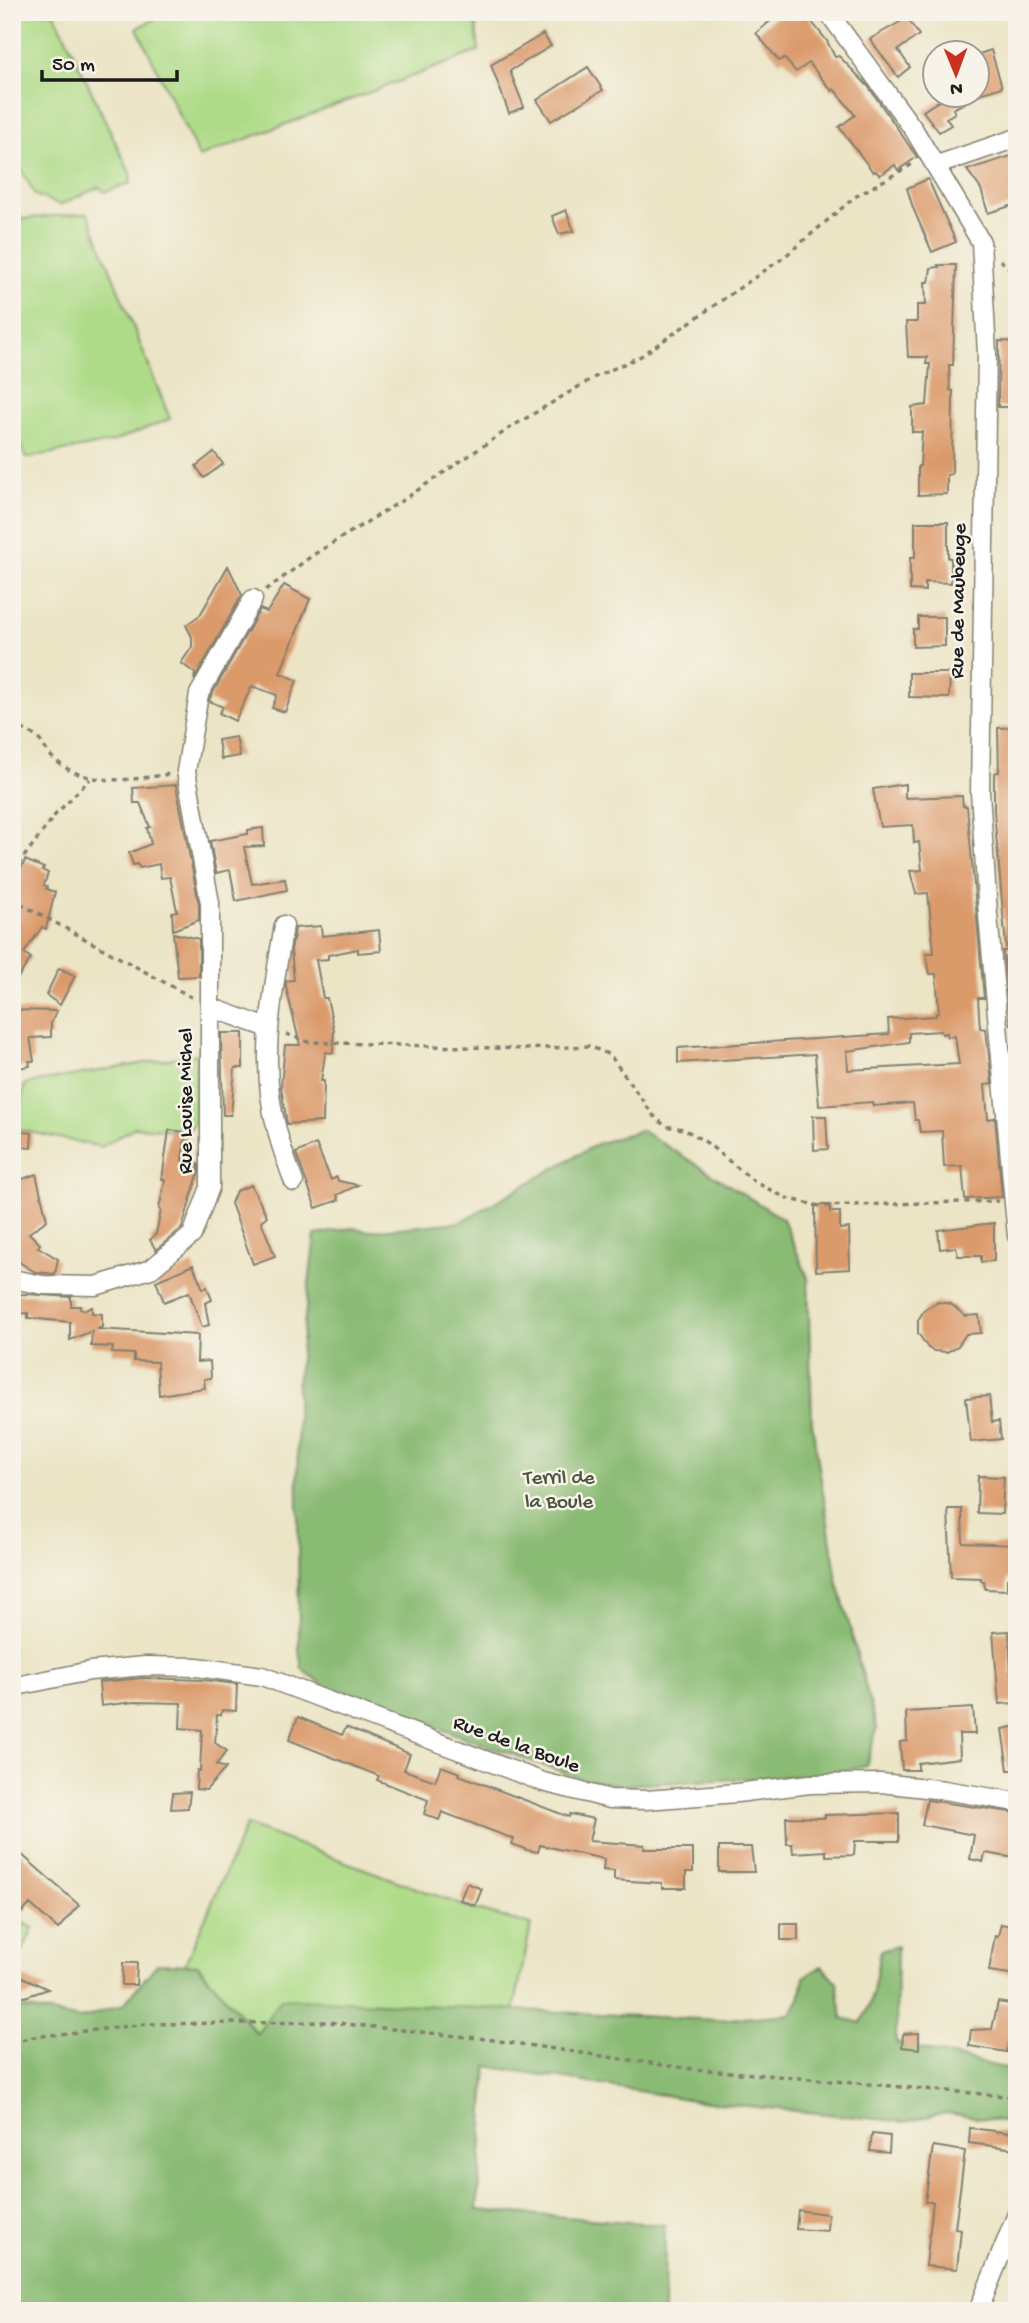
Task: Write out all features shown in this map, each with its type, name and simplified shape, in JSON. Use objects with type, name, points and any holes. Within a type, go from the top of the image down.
[{"type":"street","name":"Rue de Maubeuge","points":[[828,12],[933,159],[981,242],[987,354],[980,792],[988,915],[1014,1168],[1017,1236]]},
{"type":"street","points":[[933,159],[1017,138]]},
{"type":"street","name":"Rue Louise Michel","points":[[12,1279],[43,1285],[96,1286],[151,1269],[192,1235],[210,1187],[210,903],[186,771],[199,694],[253,599]]},
{"type":"street","points":[[284,925],[268,1028],[269,1079],[276,1129],[294,1182]]},
{"type":"street","points":[[210,1007],[268,1028]]},
{"type":"street","name":"Rue de la Boule","points":[[12,1687],[90,1671],[145,1666],[197,1667],[262,1676],[543,1782],[577,1793],[610,1799],[646,1800],[810,1784],[881,1783],[1017,1802]]},
{"type":"street","points":[[978,2311],[1017,2214]]},
{"type":"path","points":[[253,599],[313,555],[403,500],[513,426],[595,377],[641,356],[783,258],[855,197],[933,159]]},
{"type":"path","points":[[12,725],[39,740],[48,754],[65,770],[90,779],[141,778],[186,771]]},
{"type":"path","points":[[12,873],[55,815],[90,779]]},
{"type":"path","points":[[12,899],[210,1007]]},
{"type":"path","points":[[268,1028],[307,1042],[526,1049],[589,1046],[610,1055],[653,1115],[665,1126],[684,1129],[696,1136],[755,1182],[786,1198],[818,1206],[1014,1201]]},
{"type":"path","points":[[12,2042],[147,2024],[328,2022],[486,2039],[684,2068],[1017,2097]]},
{"type":"green space","points":[[12,12],[54,12],[130,173],[131,183],[105,192],[99,187],[60,205],[35,195],[12,152]]},
{"type":"green space","points":[[168,12],[495,12],[476,25],[479,51],[199,157],[137,28]]},
{"type":"green space","points":[[12,200],[21,219],[88,213],[170,419],[112,442],[26,458],[12,424]]},
{"type":"green space","points":[[196,1054],[195,1121],[188,1131],[135,1127],[101,1147],[16,1129],[25,1084]]},
{"type":"green space","name":"Terril de la Boule","points":[[641,1130],[783,1219],[808,1278],[812,1423],[837,1580],[877,1728],[866,1766],[832,1774],[622,1785],[582,1779],[329,1689],[302,1669],[299,1650],[297,1383],[315,1235],[352,1228],[369,1231],[460,1222],[597,1144]]},
{"type":"green space","points":[[246,1825],[467,1907],[531,1925],[514,2010],[462,2008],[257,2034],[198,1965],[185,1964]]},
{"type":"green space","points":[[12,1917],[33,1928],[12,1975]]},
{"type":"green space","points":[[897,1946],[896,2043],[1017,2071],[1017,2123],[946,2113],[905,2122],[698,2101],[487,2066],[477,2210],[665,2225],[664,2311],[12,2311],[12,2006],[80,2019],[123,2005],[157,1964],[197,1965],[257,2034],[281,1998],[716,2020],[791,2014],[800,1999],[804,1977],[822,1966],[837,1983],[842,2018],[861,2023],[872,1998],[880,1951]]},
{"type":"building","points":[[781,12],[804,12],[827,41],[835,57],[839,56],[868,86],[917,157],[898,170],[895,165],[880,175],[873,172],[839,127],[855,115],[834,89],[832,91],[809,63],[796,72],[784,58],[779,61],[756,33]]},
{"type":"building","points":[[907,18],[919,35],[898,50],[910,67],[898,77],[870,39]]},
{"type":"building","points":[[543,34],[551,46],[510,71],[524,107],[509,113],[491,65]]},
{"type":"building","points":[[990,50],[1002,87],[990,91]]},
{"type":"building","points":[[588,67],[603,90],[551,121],[537,100]]},
{"type":"building","points":[[928,108],[955,108],[955,113],[946,118],[951,125],[939,132],[923,111]]},
{"type":"building","points":[[1017,154],[1017,204],[988,213],[981,189],[967,170]]},
{"type":"building","points":[[928,179],[956,242],[932,252],[907,188]]},
{"type":"building","points":[[566,210],[574,231],[559,234],[552,216]]},
{"type":"building","points":[[938,265],[956,265],[953,365],[949,365],[950,390],[953,391],[952,474],[947,475],[947,494],[918,495],[922,432],[912,432],[912,407],[927,405],[930,364],[926,364],[927,357],[908,357],[906,322],[917,322],[917,305],[926,305],[925,282],[929,282],[931,268],[939,267]]},
{"type":"building","points":[[999,341],[1017,342],[1017,407],[998,407]]},
{"type":"building","points":[[214,452],[223,464],[204,478],[196,466]]},
{"type":"building","points":[[915,522],[948,522],[951,583],[925,582],[925,591],[910,590],[910,558],[915,558]]},
{"type":"building","points":[[228,566],[242,595],[194,680],[195,673],[181,663],[192,647],[192,637],[186,625],[200,615]]},
{"type":"building","points":[[284,585],[310,599],[280,673],[297,680],[285,712],[272,708],[277,695],[252,686],[235,721],[219,713],[223,707],[209,701],[210,698],[260,609],[267,612]]},
{"type":"building","points":[[918,617],[945,617],[945,646],[913,647],[913,629],[918,629]]},
{"type":"building","points":[[909,673],[950,673],[949,698],[909,697]]},
{"type":"building","points":[[1017,727],[1017,946],[1006,947],[994,811],[994,773],[999,772],[998,728]]},
{"type":"building","points":[[236,737],[240,756],[221,759],[218,740]]},
{"type":"building","points":[[905,784],[905,798],[962,796],[963,806],[967,806],[984,998],[978,998],[980,1028],[986,1029],[992,1084],[985,1085],[988,1119],[995,1118],[1002,1197],[965,1199],[962,1166],[944,1167],[942,1131],[920,1132],[913,1103],[873,1106],[872,1102],[819,1106],[815,1054],[678,1063],[678,1048],[889,1034],[888,1019],[936,1016],[936,1013],[939,1013],[936,974],[930,974],[926,953],[934,953],[928,893],[916,894],[910,871],[922,870],[919,842],[914,843],[913,825],[880,827],[873,789]],"holes":[[[941,1031],[942,1034],[955,1036],[959,1064],[848,1070],[847,1051],[909,1042],[909,1033]]]},
{"type":"building","points":[[176,785],[199,904],[199,920],[173,930],[172,912],[177,911],[170,877],[161,878],[159,864],[140,868],[137,864],[133,865],[129,853],[151,844],[147,828],[150,827],[140,803],[134,803],[133,788]]},
{"type":"building","points":[[263,828],[264,846],[244,847],[252,884],[285,879],[287,890],[236,901],[230,870],[216,873],[210,841],[248,834],[248,830]]},
{"type":"building","points":[[25,860],[44,868],[42,870],[48,873],[44,885],[46,889],[55,892],[46,929],[42,927],[24,953],[31,958],[12,987],[12,889]]},
{"type":"building","points":[[321,926],[322,936],[379,930],[381,951],[358,953],[358,949],[316,960],[323,998],[327,998],[334,1030],[333,1053],[326,1052],[321,1081],[324,1081],[323,1122],[287,1124],[281,1087],[285,1045],[300,1045],[286,987],[286,981],[294,980],[291,950],[295,928]]},
{"type":"building","points":[[173,933],[199,939],[199,976],[178,977]]},
{"type":"building","points":[[1017,950],[1017,1024],[1011,1025],[1003,951]]},
{"type":"building","points":[[59,968],[75,976],[60,1005],[46,995]]},
{"type":"building","points":[[12,1010],[57,1011],[51,1023],[51,1037],[30,1038],[34,1061],[29,1061],[30,1066],[12,1069]]},
{"type":"building","points":[[221,1033],[243,1033],[243,1068],[235,1068],[231,1115],[223,1115]]},
{"type":"building","points":[[813,1116],[826,1116],[828,1149],[814,1150]]},
{"type":"building","points":[[12,1130],[32,1133],[31,1148],[12,1146]]},
{"type":"building","points":[[169,1130],[186,1132],[182,1160],[199,1165],[199,1171],[182,1228],[156,1250],[150,1240],[156,1234],[161,1210]]},
{"type":"building","points":[[316,1144],[331,1180],[337,1177],[338,1181],[358,1185],[337,1195],[339,1200],[316,1208],[296,1153]]},
{"type":"building","points":[[36,1174],[47,1220],[29,1233],[40,1244],[38,1247],[58,1259],[55,1274],[35,1272],[16,1260],[12,1253],[12,1183]]},
{"type":"building","points":[[251,1185],[267,1216],[261,1221],[275,1256],[253,1264],[231,1203],[236,1191]]},
{"type":"building","points":[[815,1205],[830,1205],[830,1212],[840,1212],[840,1229],[849,1228],[850,1269],[816,1271]]},
{"type":"building","points":[[994,1223],[994,1261],[981,1262],[981,1256],[958,1256],[956,1247],[940,1249],[938,1230]]},
{"type":"building","points":[[193,1265],[203,1289],[207,1287],[212,1300],[205,1303],[209,1325],[202,1327],[189,1292],[164,1302],[156,1281]]},
{"type":"building","points":[[12,1295],[71,1297],[71,1306],[80,1306],[80,1309],[85,1310],[92,1307],[92,1313],[102,1314],[102,1327],[97,1329],[198,1335],[197,1362],[210,1361],[211,1378],[204,1379],[205,1388],[159,1395],[157,1362],[134,1361],[134,1354],[112,1353],[113,1347],[91,1346],[92,1331],[70,1340],[70,1322],[28,1318],[28,1313],[12,1314]]},
{"type":"building","points":[[938,1302],[951,1304],[965,1316],[979,1315],[981,1333],[966,1334],[958,1346],[947,1352],[928,1348],[918,1333],[918,1320],[925,1309]]},
{"type":"building","points":[[989,1396],[992,1422],[999,1421],[1001,1439],[971,1442],[966,1398]]},
{"type":"building","points":[[978,1476],[1004,1477],[1002,1514],[977,1513]]},
{"type":"building","points":[[948,1509],[962,1509],[963,1543],[1017,1545],[1017,1580],[1007,1579],[1007,1590],[985,1589],[981,1578],[951,1577]]},
{"type":"building","points":[[1009,1631],[1011,1674],[1017,1674],[1017,1703],[999,1704],[993,1632]]},
{"type":"building","points":[[143,1678],[237,1684],[236,1711],[222,1710],[221,1715],[217,1715],[215,1743],[227,1751],[216,1765],[226,1768],[206,1790],[196,1789],[197,1770],[200,1771],[202,1730],[180,1728],[181,1703],[134,1702],[101,1706],[99,1682]]},
{"type":"building","points":[[973,1708],[975,1734],[959,1734],[960,1758],[918,1763],[918,1770],[902,1770],[900,1742],[907,1741],[906,1712]]},
{"type":"building","points":[[298,1717],[342,1735],[346,1727],[410,1754],[404,1770],[435,1781],[441,1766],[569,1817],[570,1814],[594,1819],[589,1841],[644,1845],[644,1849],[693,1849],[693,1872],[686,1872],[686,1888],[662,1888],[662,1883],[614,1880],[614,1871],[603,1870],[604,1859],[540,1845],[538,1852],[527,1850],[512,1844],[514,1839],[442,1812],[439,1820],[424,1814],[428,1800],[377,1780],[379,1776],[289,1740]]},
{"type":"building","points":[[1017,1726],[1017,1770],[1008,1770],[1002,1729]]},
{"type":"building","points":[[190,1792],[188,1808],[171,1809],[173,1793]]},
{"type":"building","points":[[927,1800],[1017,1813],[1015,1858],[985,1853],[983,1862],[970,1859],[974,1835],[922,1825]]},
{"type":"building","points":[[899,1813],[899,1841],[855,1841],[854,1855],[826,1856],[826,1851],[793,1853],[792,1844],[787,1844],[786,1817],[825,1818],[825,1815]]},
{"type":"building","points":[[12,1846],[79,1905],[58,1929],[30,1904],[23,1912],[12,1906]]},
{"type":"building","points":[[719,1847],[751,1847],[754,1872],[719,1872]]},
{"type":"building","points":[[467,1883],[482,1889],[475,1906],[460,1900]]},
{"type":"building","points":[[781,1924],[798,1924],[798,1940],[781,1940]]},
{"type":"building","points":[[1001,1924],[1017,1927],[1017,1975],[989,1971],[995,1935],[998,1936]]},
{"type":"building","points":[[123,1963],[137,1963],[136,1985],[122,1985]]},
{"type":"building","points":[[12,1972],[48,1989],[25,1997],[12,1997]]},
{"type":"building","points":[[998,2002],[1017,2005],[1017,2047],[1008,2045],[1007,2052],[969,2046],[971,2030],[992,2029]]},
{"type":"building","points":[[919,2033],[919,2049],[902,2047],[903,2034]]},
{"type":"building","points":[[970,2128],[1017,2134],[1017,2149],[969,2143]]},
{"type":"building","points":[[872,2134],[890,2136],[889,2153],[870,2151]]},
{"type":"building","points":[[933,2146],[965,2151],[955,2228],[961,2229],[957,2269],[926,2266],[933,2202],[925,2202]]},
{"type":"building","points":[[798,2210],[828,2214],[827,2231],[796,2229]]}]
